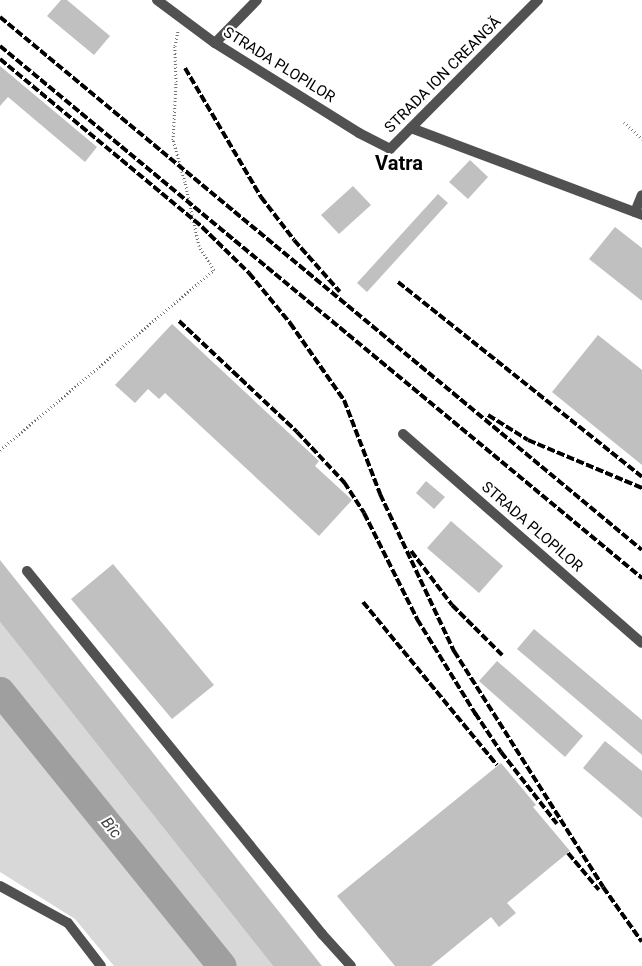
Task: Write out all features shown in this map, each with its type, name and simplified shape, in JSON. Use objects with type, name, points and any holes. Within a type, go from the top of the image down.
[{"type":"street","name":"STRADA PLOPILOR","points":[[157,0],[215,43],[359,133],[390,149]]},
{"type":"street","points":[[215,43],[256,0]]},
{"type":"street","name":"STRADA ION CREANGĂ","points":[[390,149],[538,0]]},
{"type":"street","points":[[411,128],[638,213],[642,195]]},
{"type":"street","name":"STRADA PLOPILOR","points":[[402,434],[642,643]]},
{"type":"street","points":[[27,571],[351,966]]},
{"type":"street","points":[[0,886],[11,894],[68,923],[101,966]]},
{"type":"street","points":[[0,899],[11,894]]},
{"type":"path","points":[[0,450],[214,270],[199,246],[185,182],[173,140],[176,82],[175,46],[181,18]]},
{"type":"path","points":[[624,122],[642,140]]},
{"type":"shaded area","points":[[0,622],[273,966],[114,966],[75,919],[0,872]]},
{"type":"building","points":[[61,0],[67,0],[110,36],[94,55],[47,16]]},
{"type":"building","points":[[0,66],[97,147],[85,162],[8,97],[0,106]]},
{"type":"building","points":[[470,160],[488,177],[468,199],[449,182]]},
{"type":"building","points":[[353,186],[371,205],[339,234],[321,215]]},
{"type":"building","points":[[438,194],[448,203],[367,292],[357,283]]},
{"type":"building","points":[[615,227],[642,248],[642,301],[589,259]]},
{"type":"building","points":[[172,324],[319,461],[315,466],[352,500],[319,536],[165,393],[159,399],[148,389],[135,403],[115,385]]},
{"type":"building","points":[[598,335],[642,370],[642,465],[552,392]]},
{"type":"building","points":[[426,481],[445,497],[434,509],[416,493]]},
{"type":"building","points":[[451,521],[503,566],[479,593],[427,548]]},
{"type":"building","points":[[0,560],[322,966],[273,966],[0,622]]},
{"type":"building","points":[[113,564],[214,685],[172,719],[71,599]]},
{"type":"building","points":[[534,629],[642,720],[642,755],[517,649]]},
{"type":"building","points":[[497,661],[583,736],[565,757],[479,681]]},
{"type":"building","points":[[605,741],[642,771],[642,818],[583,768]]},
{"type":"building","points":[[501,763],[536,805],[533,807],[570,851],[507,903],[516,913],[499,927],[491,917],[431,966],[395,966],[337,896]]},
{"type":"waterway","name":"Bîc","points":[[0,691],[222,966]]},
{"type":"railway","points":[[0,17],[642,550]]},
{"type":"railway","points":[[0,46],[642,578]]},
{"type":"railway","points":[[0,59],[202,227],[249,273],[290,323],[344,400],[380,494],[454,651],[603,887],[642,942]]},
{"type":"railway","points":[[185,68],[261,197],[294,240],[340,292]]},
{"type":"railway","points":[[398,282],[642,477]]},
{"type":"railway","points":[[179,321],[297,432],[344,482],[364,513],[417,619],[478,718]]},
{"type":"railway","points":[[488,415],[528,440],[642,488]]},
{"type":"railway","points":[[411,551],[452,605],[502,655]]},
{"type":"railway","points":[[363,602],[497,765]]},
{"type":"railway","points":[[475,713],[501,752],[557,824]]},
{"type":"railway","points":[[568,853],[599,890]]},
{"type":"district","name":"Vatra","points":[[399,163]]}]
